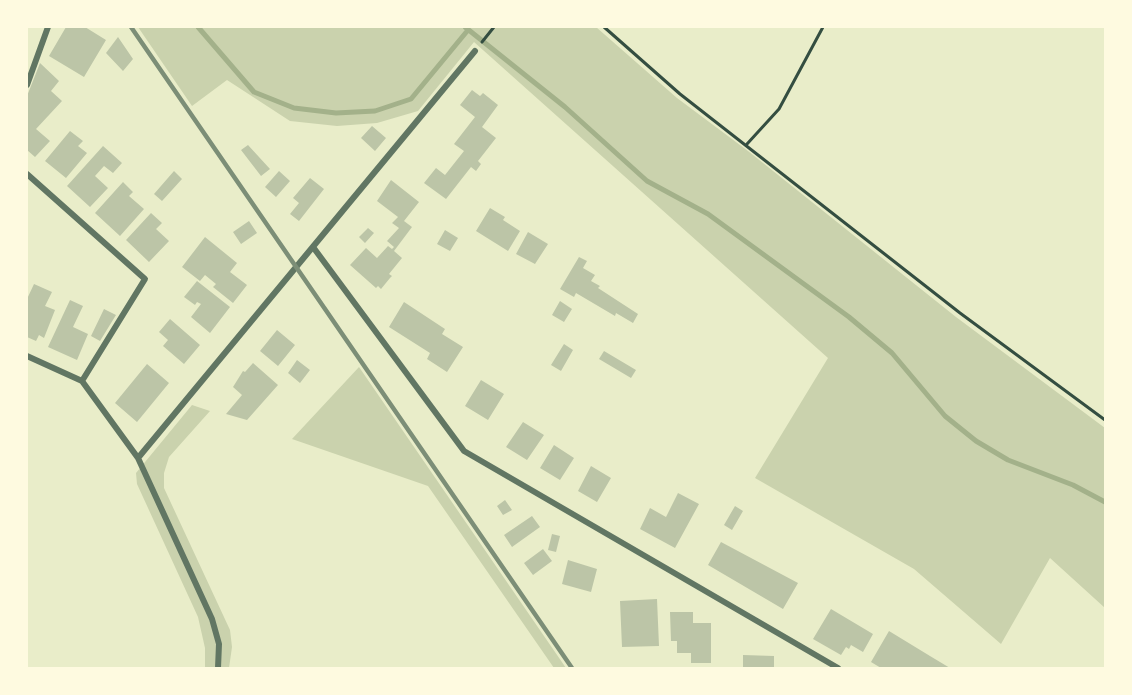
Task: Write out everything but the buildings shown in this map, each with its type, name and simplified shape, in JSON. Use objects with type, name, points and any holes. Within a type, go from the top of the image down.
[{"type":"street","points":[[27,85],[48,27]]},
{"type":"street","points":[[138,458],[475,51]]},
{"type":"street","points":[[27,174],[145,279],[82,381]]},
{"type":"street","points":[[313,247],[464,451],[838,668]]},
{"type":"street","points":[[27,356],[82,381],[138,458],[212,619],[219,644],[218,668]]},
{"type":"path","points":[[489,34],[494,27]]},
{"type":"path","points":[[604,27],[680,94],[747,144],[960,313],[1105,420]]},
{"type":"path","points":[[747,144],[779,109],[823,27]]},
{"type":"green space","points":[[138,27],[596,27],[677,98],[748,151],[956,317],[1105,428],[1105,608],[1050,558],[1001,644],[914,569],[755,478],[828,358],[474,42],[418,111],[377,123],[337,126],[290,121],[227,80],[192,106]]},
{"type":"green space","points":[[359,367],[566,668],[554,668],[428,486],[292,439]]},
{"type":"green space","points":[[192,405],[210,411],[169,457],[164,473],[164,488],[230,630],[232,647],[229,668],[205,668],[205,648],[198,617],[137,484],[136,473]]},
{"type":"waterway","points":[[198,27],[254,92],[294,108],[336,113],[375,111],[411,99],[468,30]]},
{"type":"waterway","points":[[465,27],[565,107],[647,181],[708,214],[849,317],[892,353],[945,416],[976,441],[1008,460],[1073,485],[1105,502]]},
{"type":"railway","points":[[131,27],[572,668]]}]
